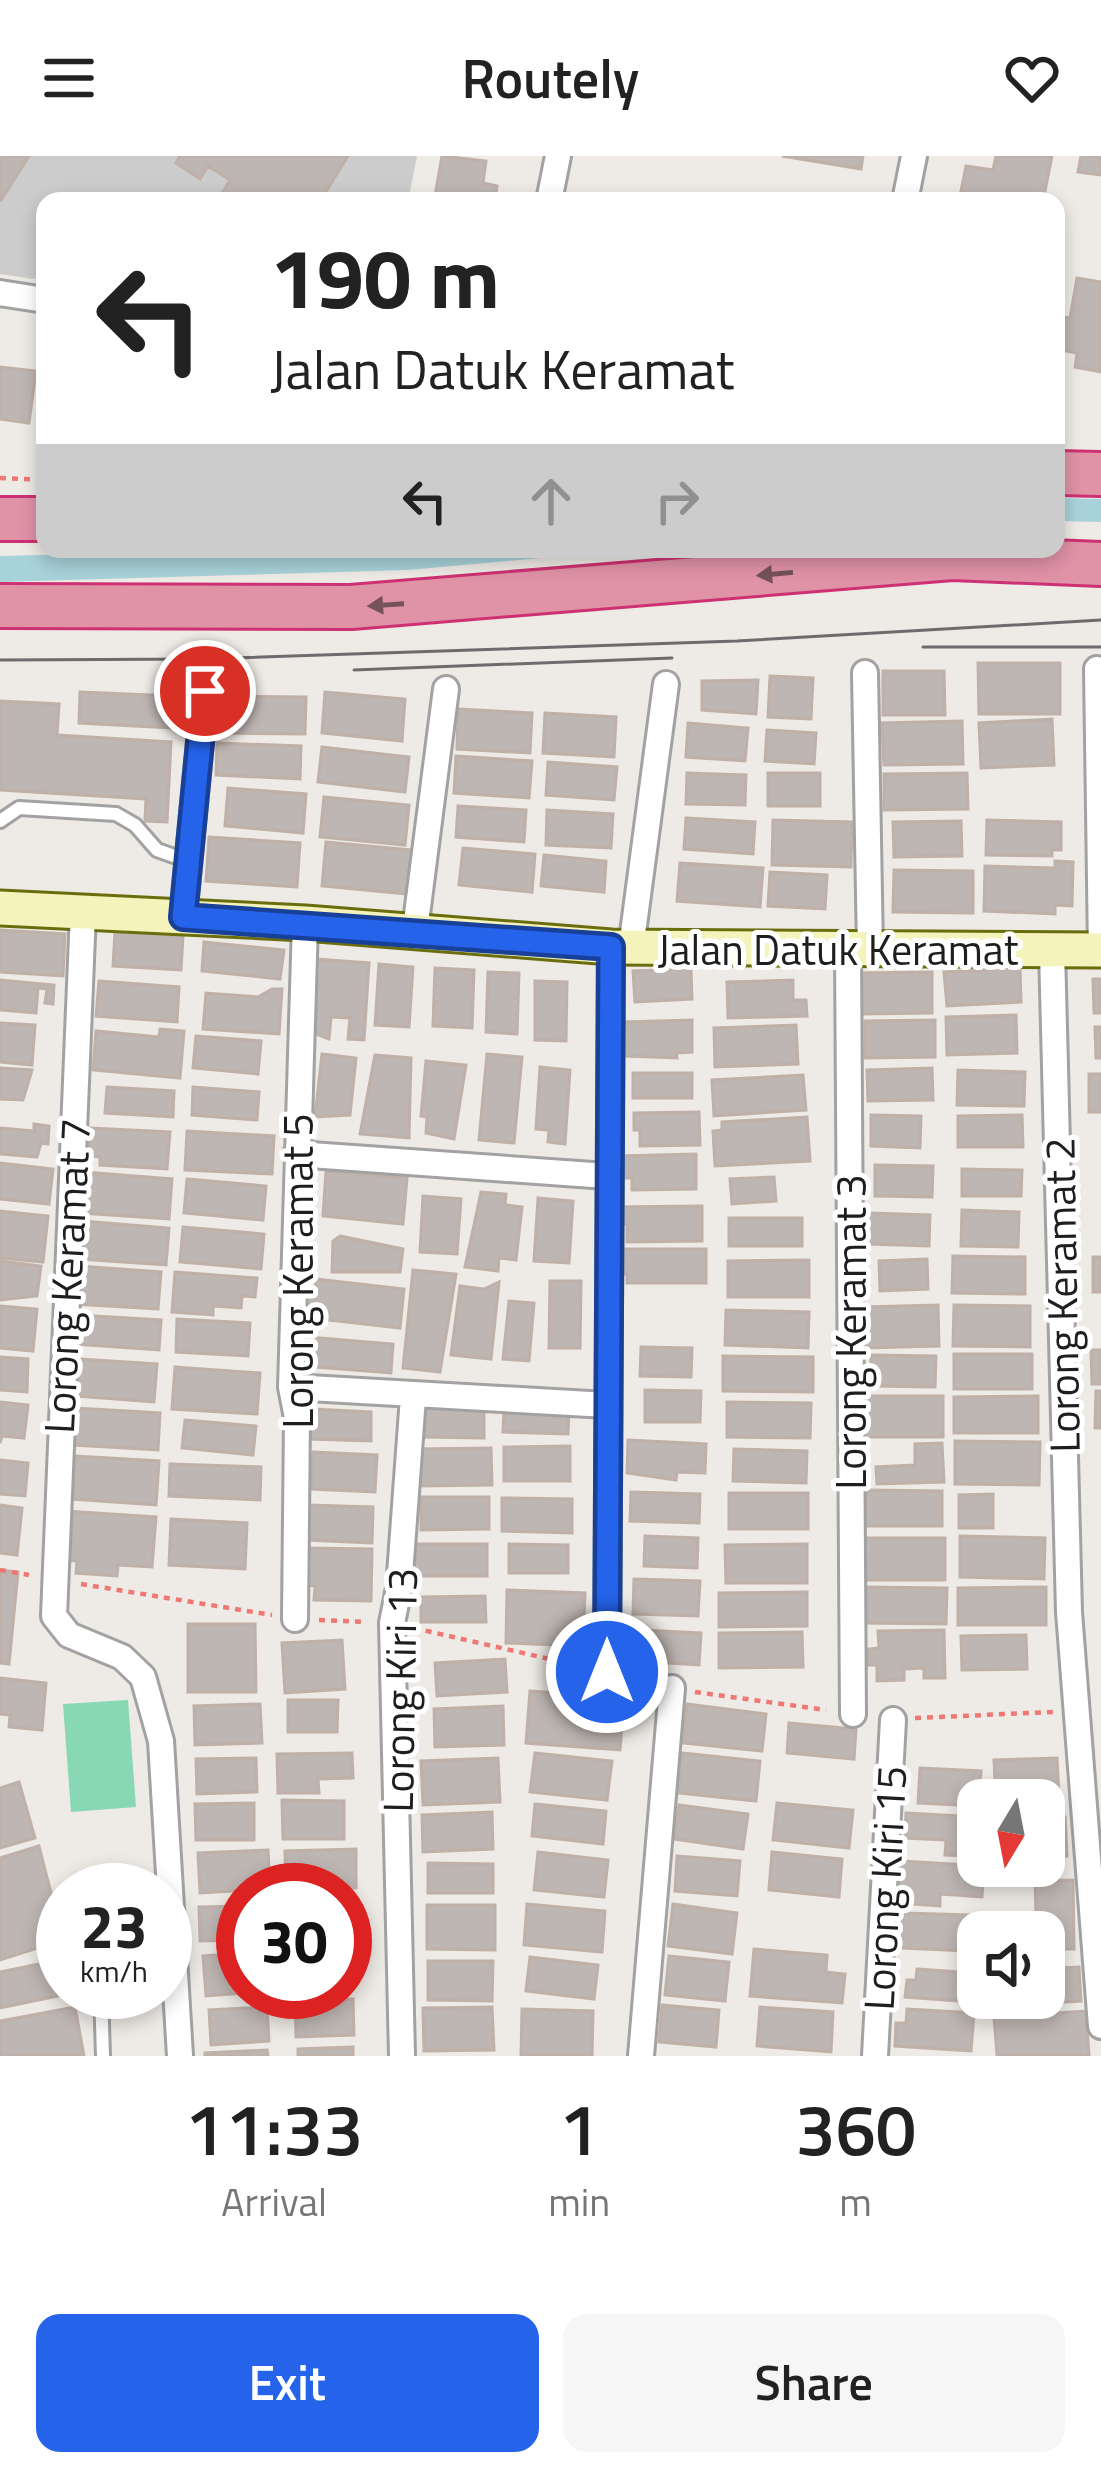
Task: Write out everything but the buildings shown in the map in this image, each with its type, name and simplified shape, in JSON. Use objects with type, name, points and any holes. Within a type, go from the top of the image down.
[{"type":"highway","points":[[1065,472],[1101,474]]},
{"type":"highway","points":[[0,519],[36,519]]},
{"type":"highway","points":[[0,606],[351,607],[952,558],[1101,564]]},
{"type":"street","points":[[551,192],[558,156]]},
{"type":"street","points":[[907,192],[914,156]]},
{"type":"street","points":[[0,293],[36,299]]},
{"type":"street","points":[[1097,669],[1101,950]]},
{"type":"street","name":"Lorong Keramat 3","points":[[853,1714],[865,674]]},
{"type":"street","points":[[607,1672],[608,1175],[621,948],[666,684]]},
{"type":"street","points":[[415,930],[446,689]]},
{"type":"street","points":[[183,917],[205,691]]},
{"type":"street","name":"Jalan Datuk Keramat","points":[[0,908],[415,930],[621,948],[1101,950]]},
{"type":"street","name":"Lorong Keramat 7","points":[[82,912],[54,1616],[69,1635],[122,1657],[143,1677],[155,1720],[180,2056]]},
{"type":"street","name":"Lorong Keramat 5","points":[[296,1618],[297,1418],[291,1387],[304,923]]},
{"type":"street","name":"Lorong Keramat 2","points":[[1052,950],[1069,1612],[1101,2026]]},
{"type":"street","points":[[296,1154],[608,1175]]},
{"type":"street","points":[[291,1387],[607,1406]]},
{"type":"street","name":"Lorong Kiri 13","points":[[402,2056],[392,1623],[399,1588],[413,1397]]},
{"type":"street","points":[[640,2056],[672,1688]]},
{"type":"street","name":"Lorong Kiri 15","points":[[875,2056],[893,1720]]},
{"type":"lane","points":[[0,821],[19,808],[116,814],[135,825],[157,850],[189,861]]},
{"type":"lane","points":[[102,2019],[103,2056]]},
{"type":"path","points":[[0,478],[36,479]]},
{"type":"path","points":[[0,1570],[296,1618],[392,1623],[607,1672]]},
{"type":"path","points":[[672,1688],[853,1714]]},
{"type":"path","points":[[893,1720],[1080,1711]]},
{"type":"shaded area","points":[[0,156],[417,156],[410,192],[36,192],[36,278],[0,274]]},
{"type":"green space","points":[[128,1700],[136,1807],[71,1812],[63,1704]]},
{"type":"water","points":[[1065,498],[1101,499],[1101,522],[1065,521]]},
{"type":"water","points":[[0,556],[540,558],[408,570],[0,582]]},
{"type":"tram line","points":[[0,660],[203,659],[737,641],[1101,620]]},
{"type":"tram line","points":[[923,647],[1101,647]]},
{"type":"tram line","points":[[354,670],[672,658]]},
{"type":"route","points":[[205,691],[183,917],[611,947],[607,1672]]}]
